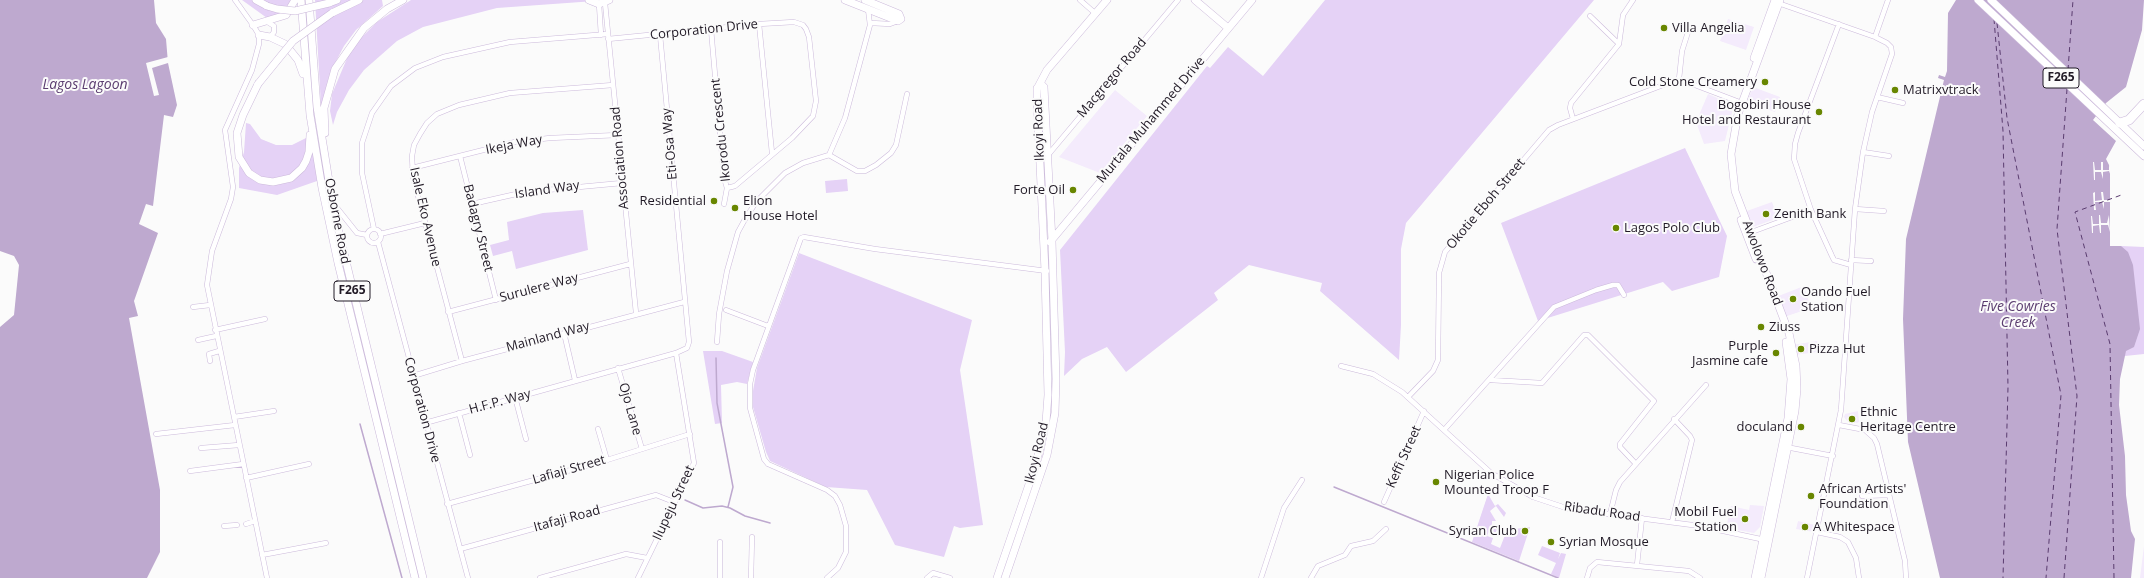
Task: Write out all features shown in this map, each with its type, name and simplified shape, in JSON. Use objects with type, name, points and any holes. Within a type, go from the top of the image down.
[{"type":"highway","points":[[2120,123],[2129,120],[2144,104]]},
{"type":"main road","points":[[256,0],[277,9],[295,11],[337,0]]},
{"type":"main road","points":[[254,25],[286,15],[295,0]]},
{"type":"main road","name":"Osborne Road","points":[[301,0],[310,115],[322,188],[338,263],[415,578]]},
{"type":"main road","name":"Osborne Road","points":[[309,0],[317,107],[332,202],[362,334],[422,578]]},
{"type":"main road","points":[[310,115],[309,152],[302,168],[291,178],[280,182],[266,181],[255,177],[242,163],[237,142],[242,115],[258,84],[279,56],[308,29],[332,13],[359,0]]},
{"type":"main road","points":[[326,165],[324,108],[335,69],[364,28],[387,9],[403,0]]},
{"type":"main road","points":[[589,0],[604,2]]},
{"type":"main road","points":[[845,0],[898,21],[901,16],[867,0]]},
{"type":"main road","points":[[1041,87],[1044,74],[1107,0]]},
{"type":"main road","points":[[1195,0],[1228,28]]},
{"type":"main road","name":"Murtala Muhammed Drive","points":[[1052,241],[1252,0]]},
{"type":"main road","name":"F265","points":[[1978,0],[2144,156]]},
{"type":"main road","name":"F265","points":[[1991,0],[2144,146]]},
{"type":"main road","name":"Awolowo Road","points":[[1755,578],[1765,540],[1785,446],[1790,404],[1791,379],[1788,351],[1780,321],[1734,200],[1728,170],[1729,135],[1777,1]]},
{"type":"main road","points":[[259,36],[270,37],[285,44],[294,52],[307,88]]},
{"type":"main road","name":"Ikoyi Road","points":[[997,578],[1034,471],[1046,422],[1049,370],[1049,271],[1052,241],[1041,87]]},
{"type":"main road","name":"Ikoyi Road","points":[[1005,578],[1040,476],[1052,428],[1056,379],[1049,271],[1044,246],[1041,87]]},
{"type":"main road","points":[[1051,225],[1055,228],[1062,228]]},
{"type":"main road","points":[[1044,246],[1052,241]]},
{"type":"main road","name":"Awolowo Road","points":[[1761,578],[1765,540]]},
{"type":"street","points":[[235,0],[254,25],[259,36],[259,44],[255,61],[225,130],[233,187],[208,271],[210,306],[267,578]]},
{"type":"street","points":[[1080,0],[1096,14]]},
{"type":"street","name":"Macgregor Road","points":[[1047,156],[1178,0]]},
{"type":"street","points":[[1573,119],[1570,108],[1571,103],[1619,44],[1623,15],[1633,0]]},
{"type":"street","points":[[1875,37],[1888,0]]},
{"type":"street","points":[[1777,1],[1875,37],[1887,43],[1891,47],[1892,54],[1877,96],[1863,152],[1855,209],[1846,355],[1839,425],[1807,578]]},
{"type":"street","points":[[601,35],[604,2]]},
{"type":"street","name":"Association Road","points":[[604,2],[636,313]]},
{"type":"street","points":[[829,155],[846,118],[871,23],[868,9]]},
{"type":"street","points":[[1590,16],[1619,44]]},
{"type":"street","points":[[266,21],[272,24],[274,29],[270,37]]},
{"type":"street","points":[[871,23],[890,24],[898,21]]},
{"type":"street","name":"Corporation Drive","points":[[374,229],[362,174],[362,143],[372,113],[391,86],[415,68],[449,55],[510,42],[601,35],[660,34],[759,24],[794,22],[799,24]]},
{"type":"street","points":[[759,24],[772,153]]},
{"type":"street","name":"Ikorodu Crescent","points":[[711,29],[724,178],[727,188],[735,186],[772,153],[792,138],[813,116],[815,109],[809,37],[806,28],[799,24]]},
{"type":"street","points":[[1839,24],[1817,79],[1794,144],[1796,169],[1811,210],[1834,260],[1851,262],[1871,261]]},
{"type":"street","points":[[1683,25],[1688,32],[1682,52],[1679,79],[1740,102]]},
{"type":"street","name":"Eti-Osa Way","points":[[660,34],[684,302],[689,342],[687,348]]},
{"type":"street","name":"Okotie Eboh Street","points":[[1408,397],[1433,371],[1438,360],[1439,273],[1446,252],[1542,136],[1558,125],[1679,79]]},
{"type":"street","name":"Isale Eko Avenue","points":[[462,361],[448,312],[412,168],[414,145],[420,134],[427,123],[447,108],[510,93],[613,85]]},
{"type":"street","points":[[717,342],[719,314],[727,271],[738,232],[756,202],[785,173],[803,163],[829,155],[857,171],[864,171],[876,165],[891,153],[896,146],[906,94]]},
{"type":"street","points":[[1877,96],[1903,103]]},
{"type":"street","name":"Ikeja Way","points":[[412,168],[515,142],[550,138],[618,135]]},
{"type":"street","points":[[1863,152],[1889,156]]},
{"type":"street","name":"Badagry Street","points":[[460,156],[496,300]]},
{"type":"street","name":"Island Way","points":[[472,204],[525,192],[622,182]]},
{"type":"street","points":[[724,204],[727,188]]},
{"type":"street","points":[[332,202],[357,233],[367,235]]},
{"type":"street","points":[[1855,209],[1884,211]]},
{"type":"street","points":[[1748,234],[1811,210]]},
{"type":"street","points":[[380,234],[425,223]]},
{"type":"street","points":[[367,235],[374,229],[380,234]]},
{"type":"street","points":[[367,235],[369,241],[375,243],[378,242],[380,234]]},
{"type":"street","points":[[827,578],[838,568],[846,552],[846,526],[840,505],[835,496],[827,490],[768,464],[764,459],[750,408],[750,390],[753,370],[800,240],[804,237],[875,249],[1049,271]]},
{"type":"street","name":"Corporation Drive","points":[[378,242],[425,423],[468,578]]},
{"type":"street","name":"Surulere Way","points":[[448,312],[630,264]]},
{"type":"street","points":[[1444,430],[1554,307],[1596,290],[1613,285],[1618,285],[1624,295]]},
{"type":"street","name":"Mainland Way","points":[[413,376],[636,313],[684,302]]},
{"type":"street","points":[[193,307],[210,306]]},
{"type":"street","points":[[726,310],[768,326]]},
{"type":"street","points":[[215,330],[265,319]]},
{"type":"street","points":[[564,333],[575,380]]},
{"type":"street","points":[[1490,380],[1542,383],[1584,335],[1588,336],[1654,401],[1620,444],[1620,447],[1636,464]]},
{"type":"street","points":[[198,340],[216,336]]},
{"type":"street","name":"H.F.P. Way","points":[[425,423],[676,353],[687,348]]},
{"type":"street","points":[[210,361],[209,354],[219,351]]},
{"type":"street","name":"Ilupeju Street","points":[[638,578],[694,463],[676,353]]},
{"type":"street","name":"Ribadu Road","points":[[1341,366],[1372,374],[1383,379],[1408,397],[1491,473],[1520,491],[1569,509],[1672,522],[1765,540]]},
{"type":"street","name":"Ojo Lane","points":[[618,368],[642,449]]},
{"type":"street","points":[[1610,514],[1616,490],[1674,419],[1706,385]]},
{"type":"street","points":[[515,397],[526,439]]},
{"type":"street","points":[[234,417],[274,411]]},
{"type":"street","name":"Keffi Street","points":[[1384,502],[1424,411]]},
{"type":"street","points":[[459,413],[470,454]]},
{"type":"street","points":[[1672,522],[1692,440],[1674,419]]},
{"type":"street","points":[[156,434],[235,425]]},
{"type":"street","points":[[1839,425],[1865,430],[1874,438],[1905,562],[1906,578]]},
{"type":"street","points":[[598,429],[607,460]]},
{"type":"street","name":"Lafiaji Street","points":[[447,504],[607,460],[690,434]]},
{"type":"street","points":[[202,448],[239,445]]},
{"type":"street","points":[[1785,446],[1833,456]]},
{"type":"street","points":[[190,471],[243,464]]},
{"type":"street","points":[[246,478],[309,464]]},
{"type":"street","points":[[1260,578],[1284,508],[1302,480]]},
{"type":"street","name":"Itafaji Road","points":[[460,549],[656,495],[660,495],[674,502]]},
{"type":"street","points":[[1862,496],[1888,495]]},
{"type":"street","points":[[1637,565],[1642,518]]},
{"type":"street","points":[[246,524],[255,522]]},
{"type":"street","points":[[224,526],[237,525]]},
{"type":"street","points":[[1311,578],[1318,566],[1345,555],[1352,546],[1373,541],[1386,529]]},
{"type":"street","points":[[1817,532],[1840,536],[1848,542],[1856,558],[1859,578]]},
{"type":"street","points":[[751,578],[752,537]]},
{"type":"street","points":[[720,542],[720,578]]},
{"type":"street","points":[[262,555],[326,543]]},
{"type":"street","points":[[540,578],[626,554],[647,558]]},
{"type":"street","points":[[1587,578],[1590,568],[1597,562],[1689,571],[1700,578]]},
{"type":"street","points":[[927,578],[933,573],[950,578]]},
{"type":"shaded area","points":[[242,0],[295,0],[293,10],[267,18]]},
{"type":"shaded area","points":[[315,0],[382,0],[383,6],[356,30],[344,46],[333,67],[321,106]]},
{"type":"shaded area","points":[[411,0],[609,0],[497,8],[423,27],[397,41],[364,70],[349,90],[337,112],[333,125],[330,111],[332,94],[348,56],[357,42],[377,22]]},
{"type":"shaded area","points":[[1325,0],[1594,0],[1406,223],[1401,249],[1401,325],[1399,360],[1320,291],[1322,283],[1249,265],[1214,293],[1218,300],[1126,372],[1107,347],[1082,359],[1064,376],[1065,352],[1060,250],[1207,66],[1210,68],[1228,47],[1263,76]]},
{"type":"shaded area","points":[[1728,19],[1754,27],[1746,50],[1720,41]]},
{"type":"shaded area","points":[[1753,87],[1780,97],[1775,112],[1747,102]]},
{"type":"shaded area","points":[[1115,90],[1147,116],[1100,173],[1059,157]]},
{"type":"shaded area","points":[[1708,94],[1734,105],[1725,141],[1704,144],[1696,122]]},
{"type":"shaded area","points":[[246,123],[250,124],[261,139],[276,145],[292,145],[306,138],[315,155],[317,181],[277,195],[239,188],[239,168],[244,152]]},
{"type":"shaded area","name":"Lagos Polo Club","points":[[1685,148],[1727,236],[1719,277],[1672,291],[1663,282],[1538,321],[1501,223]]},
{"type":"shaded area","points":[[847,179],[848,191],[826,193],[825,181]]},
{"type":"shaded area","points":[[1772,202],[1778,218],[1753,227],[1749,226],[1744,212]]},
{"type":"shaded area","points":[[583,210],[588,250],[516,269],[512,251],[493,256],[490,245],[509,240],[507,222],[543,213]]},
{"type":"shaded area","points":[[2121,246],[2144,247],[2144,354],[2125,356]]},
{"type":"shaded area","points":[[799,253],[972,320],[960,370],[983,525],[960,528],[954,526],[944,557],[895,545],[867,490],[826,487],[770,461],[753,407],[753,391],[757,368]]},
{"type":"shaded area","name":"Oando Fuel Station","points":[[1804,286],[1811,308],[1784,317],[1776,297]]},
{"type":"shaded area","points":[[1817,341],[1817,352],[1794,355],[1792,345]]},
{"type":"shaded area","points":[[703,351],[722,351],[753,362],[747,384],[737,382],[721,385],[722,423],[715,424]]},
{"type":"shaded area","name":"Ethnic Heritage Centre","points":[[1858,411],[1859,422],[1857,423],[1847,421],[1844,417],[1845,414]]},
{"type":"shaded area","points":[[1488,494],[1495,506],[1498,504],[1506,513],[1504,517],[1496,506],[1490,511],[1496,521],[1492,521],[1492,527],[1498,527],[1495,534],[1489,531],[1487,536],[1493,538],[1491,544],[1500,548],[1507,530],[1530,527],[1519,561],[1472,542]]},
{"type":"shaded area","name":"Mobil Fuel Station","points":[[1750,505],[1764,506],[1760,527],[1754,533],[1726,528],[1731,506],[1749,510]]},
{"type":"shaded area","name":"A Whitespace","points":[[1798,521],[1815,525],[1814,532],[1796,529]]},
{"type":"shaded area","points":[[1542,546],[1560,553],[1558,559],[1561,553],[1566,554],[1559,578],[1551,574],[1556,563],[1538,555]]},
{"type":"shaded area","points":[[2144,546],[2144,578],[2140,578]]},
{"type":"water","name":"Lagos Lagoon","points":[[0,0],[154,0],[156,23],[166,39],[168,63],[177,105],[173,117],[164,115],[153,206],[146,204],[139,224],[158,233],[134,301],[138,316],[129,318],[160,490],[160,552],[147,578],[0,578],[0,327],[14,315],[19,265],[14,256],[0,251]]},
{"type":"water","name":"Five Cowries Creek","points":[[1956,0],[2144,0],[2142,30],[2126,87],[2106,103],[2093,120],[2116,141],[2106,159],[2110,167],[2110,246],[2121,246],[2128,252],[2133,265],[2140,329],[2134,347],[2126,351],[2120,379],[2119,405],[2125,456],[2126,495],[2131,531],[2135,539],[2131,578],[1940,578],[1908,442],[1903,319],[1906,239],[1944,80],[1938,78],[1939,75],[1945,77],[1947,71],[1948,13]]},
{"type":"pier","points":[[168,57],[168,63],[152,68],[159,95],[154,96],[146,63]]},
{"type":"pier","points":[[2109,161],[2112,179],[2109,171],[2103,172],[2103,179],[2101,172],[2095,172],[2094,180],[2093,162],[2095,170],[2101,170],[2101,162],[2103,162],[2103,170],[2109,170]]},
{"type":"pier","points":[[2095,192],[2095,201],[2102,200],[2101,192],[2103,192],[2104,200],[2110,200],[2111,192],[2112,209],[2110,202],[2104,202],[2104,209],[2102,202],[2095,202],[2096,210],[2094,210],[2093,193]]},
{"type":"pier","points":[[2099,215],[2101,223],[2107,223],[2109,215],[2110,232],[2108,225],[2101,225],[2100,233],[2099,225],[2093,226],[2092,233],[2091,216],[2093,224],[2099,224]]},
{"type":"waterway","points":[[716,358],[717,403],[733,487],[728,507]]},
{"type":"waterway","points":[[360,424],[402,578]]},
{"type":"waterway","points":[[1334,487],[1558,578]]},
{"type":"waterway","points":[[685,500],[703,508],[722,506],[730,508],[745,516],[770,523]]},
{"type":"ferry route","points":[[2068,70],[2073,0]]},
{"type":"ferry route","points":[[1994,19],[2003,131],[2008,387],[2003,578]]},
{"type":"ferry route","points":[[1997,23],[2007,118],[2061,395],[2046,578]]},
{"type":"ferry route","points":[[2064,578],[2077,396],[2057,229],[2067,89]]},
{"type":"ferry route","points":[[2114,578],[2110,344],[2075,212],[2124,194]]},
{"type":"place","name":"Villa Angelia","points":[[1664,28]]},
{"type":"place","name":"Cold Stone Creamery","points":[[1765,82]]},
{"type":"place","name":"Matrixvtrack","points":[[1895,90]]},
{"type":"place","name":"Bogobiri House Hotel and Restaurant","points":[[1819,112]]},
{"type":"place","name":"Forte Oil","points":[[1073,190]]},
{"type":"place","name":"Residential","points":[[714,201]]},
{"type":"place","name":"Elion House Hotel","points":[[735,208]]},
{"type":"place","name":"Zenith Bank","points":[[1766,214]]},
{"type":"place","name":"Lagos Polo Club","points":[[1616,228]]},
{"type":"place","name":"Oando Fuel Station","points":[[1793,299]]},
{"type":"place","name":"Ziuss","points":[[1761,327]]},
{"type":"place","name":"Pizza Hut","points":[[1801,349]]},
{"type":"place","name":"Purple Jasmine cafe","points":[[1776,353]]},
{"type":"place","name":"Ethnic Heritage Centre","points":[[1852,419]]},
{"type":"place","name":"doculand","points":[[1801,427]]},
{"type":"place","name":"Nigerian Police Mounted Troop F","points":[[1436,482]]},
{"type":"place","name":"African Artists' Foundation","points":[[1811,496]]},
{"type":"place","name":"Mobil Fuel Station","points":[[1745,519]]},
{"type":"place","name":"A Whitespace","points":[[1805,527]]},
{"type":"place","name":"Syrian Club","points":[[1525,531]]},
{"type":"place","name":"Syrian Mosque","points":[[1551,542]]}]
